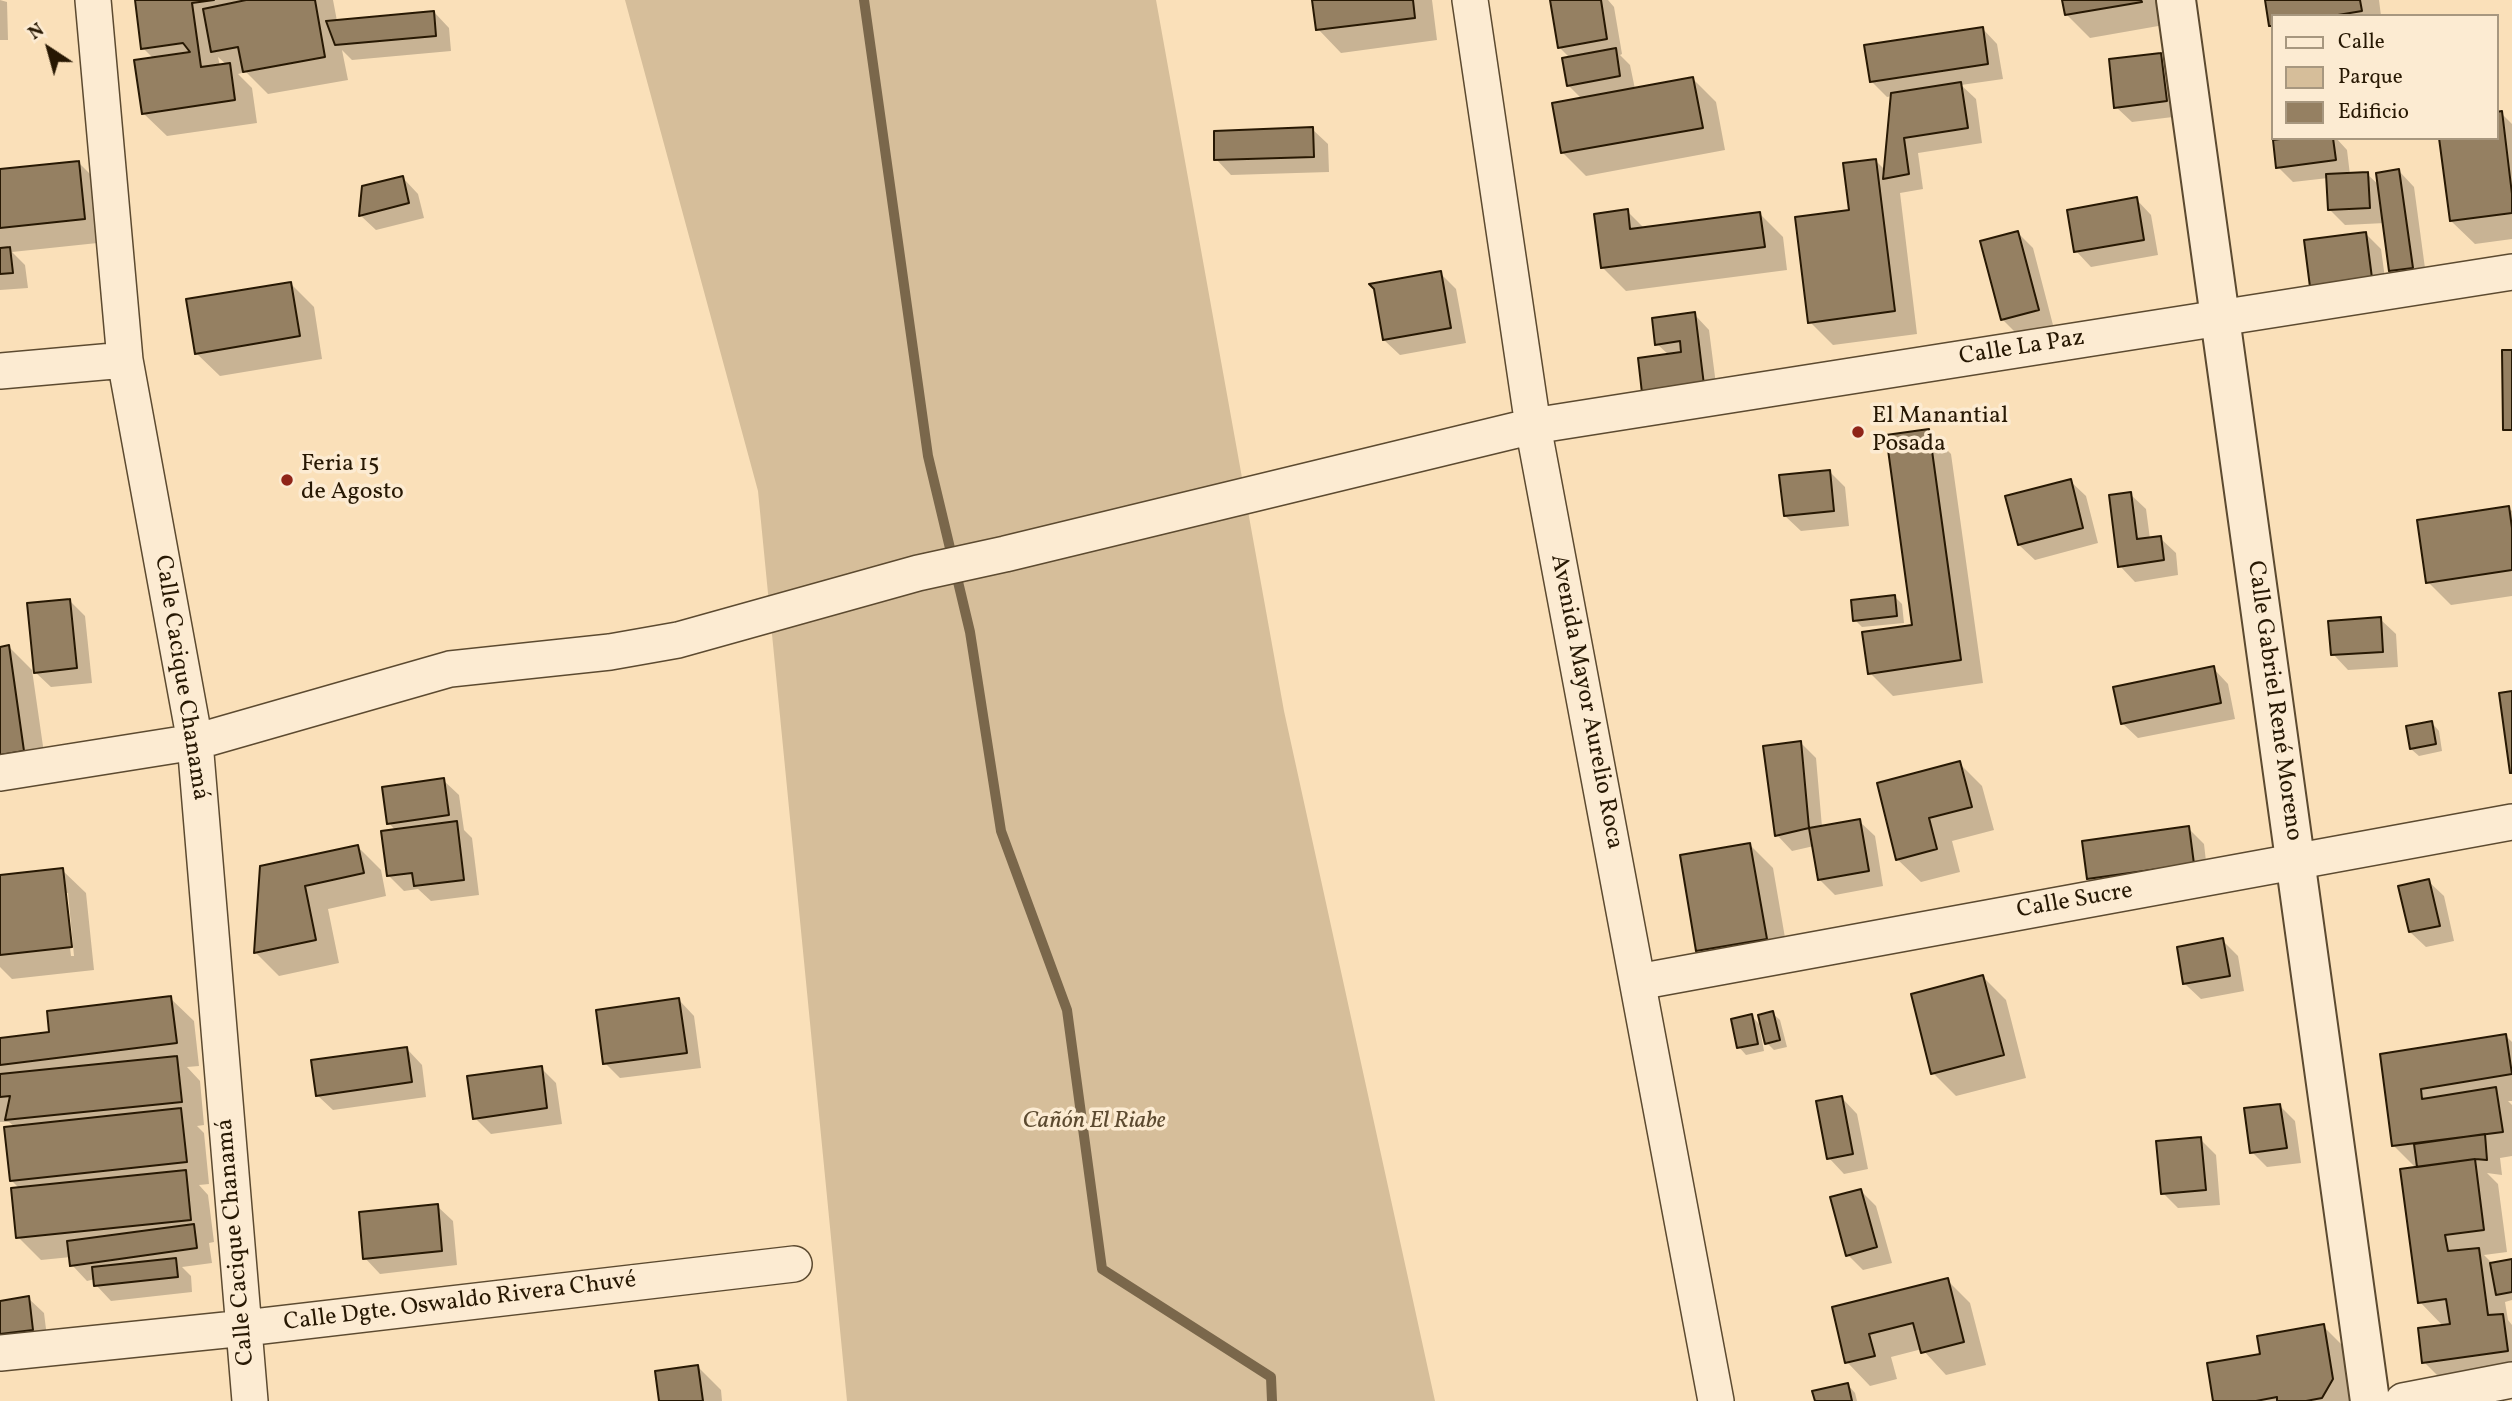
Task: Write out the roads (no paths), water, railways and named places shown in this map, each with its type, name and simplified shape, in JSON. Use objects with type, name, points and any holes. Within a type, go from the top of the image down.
[{"type":"street","name":"Calle Cacique Chanamá","points":[[93,0],[125,360],[194,742],[250,1401]]},
{"type":"street","name":"Avenida Mayor Aurelio Roca","points":[[1470,0],[1533,426],[1717,1401]]},
{"type":"street","name":"Calle Gabriel René Moreno","points":[[2176,0],[2370,1401]]},
{"type":"street","name":"Calle La Paz","points":[[0,773],[194,742],[450,669],[610,652],[678,640],[918,573],[1533,426],[2512,272]]},
{"type":"street","points":[[0,371],[125,360]]},
{"type":"street","name":"Calle Sucre","points":[[1638,982],[2512,822]]},
{"type":"street","name":"Calle Dgte. Oswaldo Rivera Chuvé","points":[[0,1353],[245,1328],[794,1264]]},
{"type":"street","points":[[2403,1401],[2512,1380]]},
{"type":"waterway","points":[[864,0],[928,456],[970,632],[1001,831],[1067,1010],[1102,1269],[1271,1377],[1272,1401]]},
{"type":"place","name":"El Manantial Posada","points":[[1858,432]]},
{"type":"place","name":"Feria 15 de Agosto","points":[[287,480]]},
{"type":"park label","name":"Cañón El Riabe","points":[[1094,1123]]}]
